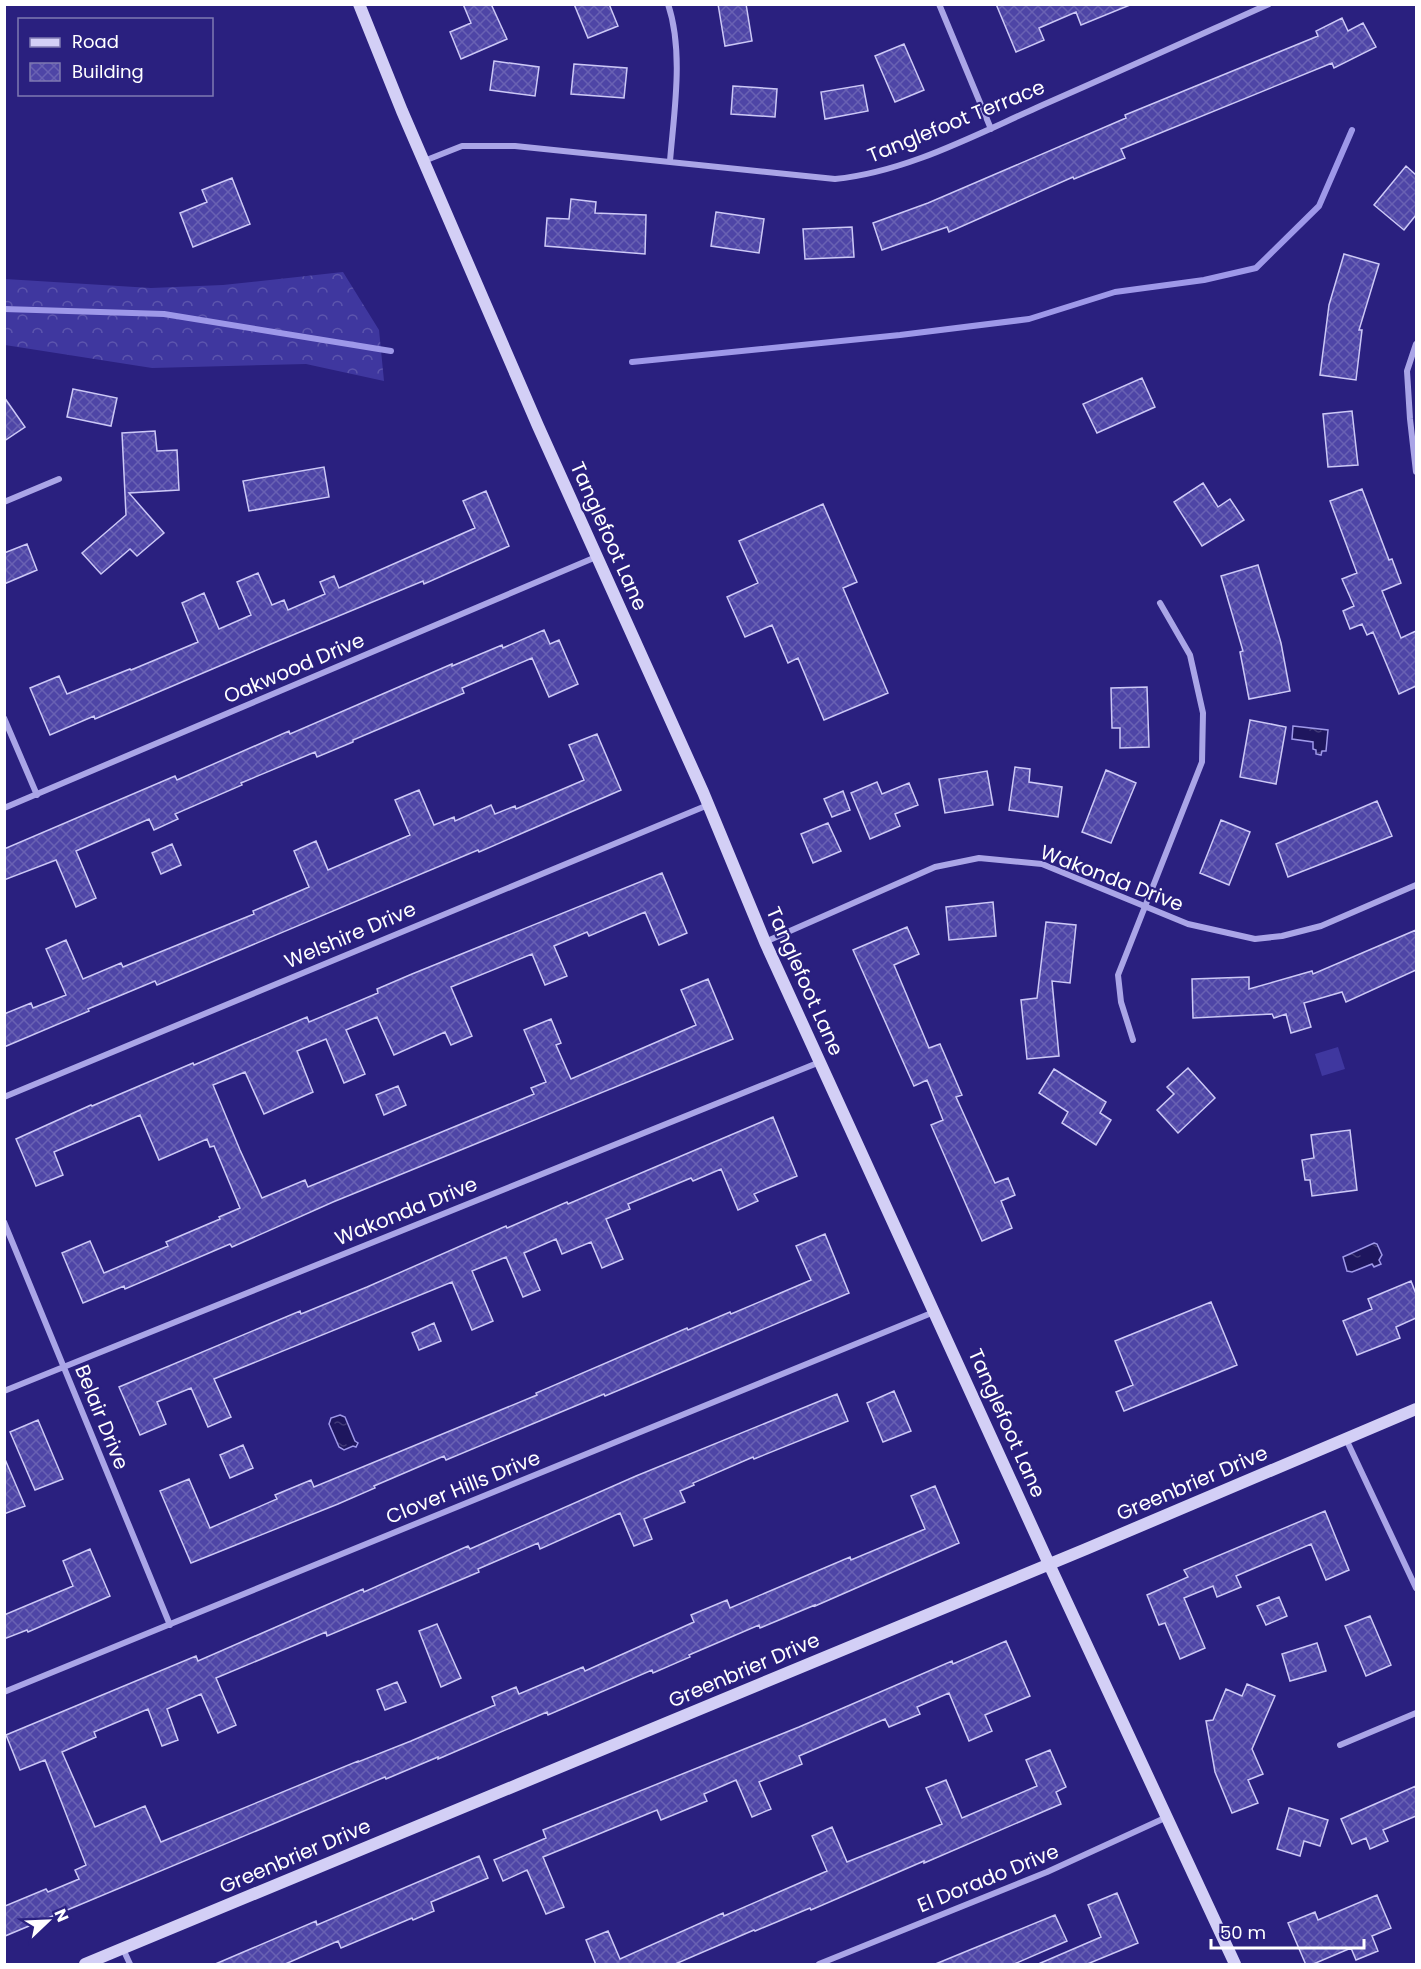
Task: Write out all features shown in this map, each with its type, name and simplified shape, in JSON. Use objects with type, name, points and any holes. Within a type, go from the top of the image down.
[{"type":"main road","name":"Tanglefoot Lane","points":[[359,4],[538,426],[708,804],[765,942],[1235,1965]]},
{"type":"main road","name":"Greenbrier Drive","points":[[85,1965],[1416,1409]]},
{"type":"street","points":[[668,4],[672,16],[677,72],[670,161]]},
{"type":"street","points":[[939,4],[991,129]]},
{"type":"street","name":"Tanglefoot Terrace","points":[[424,161],[462,146],[504,146],[834,178],[864,176],[896,168],[991,129],[1269,4]]},
{"type":"street","points":[[1416,344],[1407,371],[1416,472]]},
{"type":"street","points":[[4,502],[59,479]]},
{"type":"street","name":"Oakwood Drive","points":[[4,808],[596,556]]},
{"type":"street","points":[[1133,1040],[1121,1002],[1118,975],[1202,762],[1203,713],[1190,655],[1160,603]]},
{"type":"street","points":[[4,718],[37,795]]},
{"type":"street","name":"Welshire Drive","points":[[4,1097],[708,804]]},
{"type":"street","name":"Wakonda Drive","points":[[765,942],[935,867],[979,858],[1042,864],[1188,924],[1255,939],[1282,936],[1321,926],[1380,903],[1416,885]]},
{"type":"street","name":"Wakonda Drive","points":[[4,1391],[820,1062]]},
{"type":"street","name":"Belair Drive","points":[[4,1222],[170,1625]]},
{"type":"street","name":"Clover Hills Drive","points":[[4,1692],[935,1312]]},
{"type":"street","points":[[1346,1438],[1416,1587]]},
{"type":"street","points":[[1340,1745],[1416,1713]]},
{"type":"street","name":"El Dorado Drive","points":[[819,1965],[1047,1872],[1167,1817]]},
{"type":"street","points":[[123,1949],[130,1965]]},
{"type":"green space","points":[[343,272],[379,330],[384,381],[306,364],[152,368],[5,345],[5,279],[151,288],[223,285]]},
{"type":"green space","points":[[1338,1047],[1345,1069],[1322,1076],[1315,1054]]},
{"type":"water","points":[[1293,726],[1328,730],[1326,751],[1322,751],[1321,755],[1316,754],[1313,742],[1292,739]]},
{"type":"water","points":[[1374,1243],[1377,1244],[1382,1255],[1379,1260],[1381,1264],[1374,1267],[1372,1264],[1352,1272],[1347,1271],[1343,1257]]},
{"type":"water","points":[[340,1415],[345,1417],[358,1443],[356,1447],[344,1450],[339,1447],[329,1424],[331,1418]]},
{"type":"building","points":[[463,4],[491,4],[507,39],[461,59],[450,32],[471,23]]},
{"type":"building","points":[[574,4],[609,4],[618,26],[588,38]]},
{"type":"building","points":[[718,4],[746,4],[752,41],[725,46]]},
{"type":"building","points":[[996,4],[1130,5],[1081,25],[1076,12],[1039,28],[1044,40],[1016,52]]},
{"type":"building","points":[[1342,18],[1348,31],[1363,23],[1376,47],[1334,68],[1332,63],[1121,149],[1125,158],[1074,179],[1073,177],[949,232],[947,227],[882,250],[873,223],[928,203],[1126,118],[1125,115],[1318,36],[1316,31]]},
{"type":"building","points":[[904,44],[924,90],[895,102],[875,56]]},
{"type":"building","points":[[494,61],[539,67],[535,96],[490,90]]},
{"type":"building","points":[[574,64],[627,68],[624,98],[571,94]]},
{"type":"building","points":[[863,85],[868,111],[825,119],[821,92]]},
{"type":"building","points":[[733,86],[777,89],[775,117],[731,114]]},
{"type":"building","points":[[1406,166],[1416,175],[1416,215],[1404,230],[1374,205]]},
{"type":"building","points":[[232,178],[250,224],[193,247],[180,213],[207,202],[202,190]]},
{"type":"building","points":[[571,199],[596,202],[595,213],[646,215],[645,254],[545,246],[547,218],[569,219]]},
{"type":"building","points":[[716,212],[764,219],[759,253],[711,246]]},
{"type":"building","points":[[852,227],[854,257],[805,259],[803,229]]},
{"type":"building","points":[[1344,254],[1379,264],[1359,330],[1362,330],[1356,380],[1320,375],[1329,305]]},
{"type":"building","points":[[1142,378],[1155,407],[1097,433],[1083,404]]},
{"type":"building","points":[[73,389],[117,398],[111,426],[67,417]]},
{"type":"building","points":[[4,397],[25,427],[4,441]]},
{"type":"building","points":[[1352,411],[1358,465],[1328,467],[1323,414]]},
{"type":"building","points":[[155,431],[157,451],[177,450],[179,490],[129,493],[164,533],[137,556],[130,549],[101,574],[82,553],[126,515],[122,433]]},
{"type":"building","points":[[324,467],[329,497],[249,511],[243,481]]},
{"type":"building","points":[[1203,483],[1218,507],[1230,499],[1244,520],[1202,546],[1174,502]]},
{"type":"building","points":[[1362,489],[1389,560],[1392,559],[1401,583],[1382,591],[1401,638],[1416,631],[1416,686],[1399,694],[1373,632],[1367,635],[1362,624],[1350,629],[1343,611],[1354,606],[1342,579],[1357,573],[1330,501]]},
{"type":"building","points":[[486,491],[509,546],[424,584],[423,581],[95,719],[94,716],[50,735],[30,688],[59,676],[67,694],[198,642],[182,603],[204,593],[219,629],[251,615],[237,582],[258,573],[272,605],[284,600],[288,610],[325,594],[320,582],[334,576],[339,588],[475,528],[463,501]]},
{"type":"building","points":[[823,504],[857,582],[843,588],[888,693],[824,720],[798,658],[788,663],[772,625],[745,637],[727,597],[758,583],[739,541]]},
{"type":"building","points":[[27,544],[37,570],[4,584],[4,553]]},
{"type":"building","points":[[1258,565],[1281,643],[1290,691],[1249,699],[1240,652],[1243,651],[1221,576]]},
{"type":"building","points":[[544,630],[550,644],[559,640],[578,684],[549,697],[532,658],[462,688],[464,693],[353,740],[353,742],[317,757],[315,752],[241,783],[242,785],[175,814],[178,819],[154,830],[149,819],[76,851],[96,898],[76,907],[56,860],[4,880],[4,849],[175,776],[177,780],[452,664],[452,666],[502,645],[503,648]]},
{"type":"building","points":[[1147,687],[1149,747],[1120,748],[1120,728],[1112,728],[1111,688]]},
{"type":"building","points":[[1250,720],[1286,727],[1276,784],[1240,777]]},
{"type":"building","points":[[597,734],[621,790],[479,852],[478,850],[157,985],[155,981],[4,1047],[4,1014],[31,1003],[33,1008],[66,995],[46,949],[66,940],[83,979],[121,963],[123,967],[254,914],[253,911],[309,887],[294,851],[316,841],[328,870],[410,835],[395,800],[419,790],[434,825],[454,817],[455,821],[491,805],[495,814],[515,806],[516,809],[584,780],[569,745]]},
{"type":"building","points":[[1015,767],[1030,769],[1029,782],[1062,787],[1058,817],[1009,810]]},
{"type":"building","points":[[1106,770],[1136,783],[1111,843],[1082,832]]},
{"type":"building","points":[[987,771],[993,805],[945,813],[939,779]]},
{"type":"building","points":[[877,782],[882,794],[909,783],[918,805],[895,814],[900,826],[870,839],[851,793]]},
{"type":"building","points":[[843,791],[850,810],[832,817],[824,799]]},
{"type":"building","points":[[1377,801],[1392,836],[1288,877],[1276,844]]},
{"type":"building","points":[[1221,820],[1250,832],[1229,885],[1200,873]]},
{"type":"building","points":[[828,823],[841,851],[813,863],[801,834]]},
{"type":"building","points":[[172,844],[181,865],[161,874],[152,853]]},
{"type":"building","points":[[662,873],[687,933],[659,945],[645,912],[589,936],[587,932],[554,946],[567,976],[545,985],[532,954],[451,987],[472,1036],[451,1045],[445,1032],[394,1055],[377,1017],[346,1030],[365,1074],[344,1083],[326,1039],[297,1051],[313,1092],[264,1114],[245,1072],[213,1085],[240,1150],[262,1198],[305,1180],[308,1187],[534,1094],[531,1088],[546,1082],[524,1030],[551,1019],[561,1043],[556,1045],[571,1079],[696,1025],[681,990],[708,979],[733,1039],[333,1202],[232,1247],[230,1244],[125,1289],[124,1286],[83,1303],[62,1253],[90,1241],[104,1273],[168,1246],[166,1242],[240,1208],[214,1146],[210,1147],[207,1139],[159,1160],[140,1115],[54,1152],[63,1175],[36,1186],[16,1139],[91,1105],[193,1063],[194,1065],[307,1017],[309,1022],[378,993],[377,989],[412,974]]},
{"type":"building","points":[[993,902],[996,936],[949,940],[946,907]]},
{"type":"building","points":[[1046,922],[1076,925],[1070,983],[1052,981],[1059,1056],[1027,1059],[1021,1000],[1037,998]]},
{"type":"building","points":[[907,927],[919,954],[894,965],[929,1048],[940,1044],[962,1095],[956,1097],[995,1183],[1008,1178],[1015,1195],[1001,1201],[1012,1228],[982,1241],[931,1125],[943,1120],[927,1080],[914,1086],[853,950]]},
{"type":"building","points":[[1416,930],[1416,970],[1346,1002],[1342,992],[1304,1003],[1311,1027],[1291,1033],[1286,1014],[1274,1018],[1272,1014],[1193,1018],[1192,979],[1249,977],[1249,989],[1312,971],[1313,974]]},
{"type":"building","points":[[1188,1068],[1215,1098],[1178,1133],[1157,1110],[1174,1094],[1167,1087]]},
{"type":"building","points":[[1054,1069],[1106,1102],[1100,1113],[1111,1120],[1096,1145],[1062,1123],[1068,1112],[1039,1093]]},
{"type":"building","points":[[398,1086],[406,1105],[384,1115],[376,1095]]},
{"type":"building","points":[[773,1117],[797,1176],[754,1194],[758,1201],[738,1210],[721,1169],[693,1181],[691,1178],[628,1204],[630,1209],[606,1219],[623,1259],[602,1268],[591,1242],[562,1254],[556,1239],[524,1253],[540,1290],[523,1297],[506,1257],[472,1271],[493,1321],[472,1330],[452,1282],[214,1379],[231,1417],[208,1427],[191,1388],[157,1402],[166,1424],[140,1435],[119,1387],[300,1311],[301,1314],[367,1287],[506,1226],[507,1228],[567,1202],[568,1204]]},
{"type":"building","points":[[1350,1130],[1357,1190],[1312,1196],[1310,1180],[1305,1180],[1302,1160],[1314,1158],[1311,1135]]},
{"type":"building","points":[[825,1234],[849,1293],[446,1460],[444,1456],[338,1504],[191,1563],[160,1491],[189,1479],[210,1528],[277,1499],[275,1495],[311,1480],[314,1487],[537,1395],[536,1393],[687,1328],[688,1330],[730,1312],[731,1314],[811,1280],[796,1246]]},
{"type":"building","points":[[1411,1281],[1416,1294],[1416,1318],[1396,1327],[1400,1338],[1357,1355],[1343,1321],[1372,1309],[1368,1299]]},
{"type":"building","points":[[1211,1302],[1237,1365],[1124,1411],[1116,1392],[1133,1385],[1115,1341]]},
{"type":"building","points":[[434,1323],[441,1341],[419,1350],[412,1333]]},
{"type":"building","points":[[894,1391],[911,1431],[883,1442],[867,1403]]},
{"type":"building","points":[[837,1394],[848,1421],[754,1459],[753,1457],[693,1483],[694,1485],[680,1491],[685,1502],[644,1519],[652,1539],[634,1546],[620,1513],[540,1549],[538,1543],[478,1569],[479,1572],[382,1613],[327,1636],[326,1632],[216,1678],[236,1725],[218,1733],[201,1694],[167,1709],[178,1740],[162,1746],[148,1709],[94,1732],[96,1737],[62,1752],[95,1827],[145,1806],[161,1842],[495,1705],[492,1697],[516,1687],[519,1694],[583,1667],[585,1671],[694,1622],[691,1615],[727,1600],[730,1608],[850,1557],[851,1560],[925,1529],[911,1496],[935,1486],[959,1543],[815,1606],[760,1628],[759,1625],[653,1673],[652,1670],[548,1715],[547,1712],[438,1759],[438,1757],[386,1779],[385,1777],[5,1936],[5,1906],[46,1889],[48,1892],[79,1879],[75,1870],[86,1865],[45,1760],[20,1770],[6,1735],[196,1656],[198,1661],[363,1589],[364,1592],[468,1546],[470,1549],[636,1476]]},
{"type":"building","points":[[38,1420],[63,1479],[35,1490],[10,1432]]},
{"type":"building","points":[[243,1445],[253,1468],[230,1478],[220,1455]]},
{"type":"building","points":[[4,1457],[25,1506],[4,1514]]},
{"type":"building","points":[[1325,1511],[1349,1570],[1326,1580],[1311,1544],[1236,1576],[1241,1587],[1217,1597],[1213,1586],[1184,1598],[1205,1648],[1180,1659],[1165,1623],[1159,1625],[1147,1595],[1188,1577],[1184,1570]]},
{"type":"building","points":[[90,1549],[110,1596],[28,1632],[27,1630],[4,1639],[4,1615],[73,1586],[63,1561]]},
{"type":"building","points":[[1279,1597],[1287,1616],[1266,1625],[1257,1606]]},
{"type":"building","points":[[1370,1616],[1391,1665],[1366,1676],[1345,1626]]},
{"type":"building","points":[[437,1624],[461,1678],[441,1687],[419,1631]]},
{"type":"building","points":[[1006,1641],[1030,1696],[985,1715],[992,1731],[969,1741],[949,1693],[917,1707],[920,1714],[889,1727],[885,1719],[799,1756],[802,1764],[759,1782],[771,1809],[752,1817],[736,1780],[704,1794],[707,1801],[661,1820],[657,1810],[543,1857],[564,1907],[546,1914],[527,1870],[503,1881],[494,1860],[546,1838],[543,1830],[799,1727],[952,1661],[953,1664]]},
{"type":"building","points":[[1317,1643],[1326,1671],[1290,1681],[1282,1654]]},
{"type":"building","points":[[397,1682],[406,1702],[385,1710],[377,1690]]},
{"type":"building","points":[[1247,1684],[1275,1696],[1252,1749],[1263,1774],[1248,1780],[1258,1803],[1232,1813],[1215,1772],[1206,1721],[1213,1720],[1226,1689],[1242,1696]]},
{"type":"building","points":[[1050,1750],[1066,1787],[1056,1792],[1061,1804],[811,1910],[810,1908],[754,1930],[673,1965],[596,1965],[586,1940],[608,1931],[620,1959],[723,1913],[724,1916],[827,1871],[812,1836],[832,1827],[847,1862],[942,1824],[926,1788],[946,1780],[962,1818],[1037,1786],[1026,1760]]},
{"type":"building","points":[[1416,1786],[1416,1816],[1383,1830],[1388,1841],[1370,1849],[1366,1838],[1352,1844],[1341,1819]]},
{"type":"building","points":[[1289,1808],[1328,1820],[1320,1846],[1304,1841],[1300,1856],[1277,1849]]},
{"type":"building","points":[[479,1856],[488,1878],[431,1902],[434,1911],[413,1920],[412,1918],[341,1948],[338,1941],[283,1965],[213,1965],[316,1921],[317,1925]]},
{"type":"building","points":[[1117,1893],[1138,1943],[1085,1965],[1036,1965],[1101,1937],[1088,1905]]},
{"type":"building","points":[[1377,1895],[1391,1928],[1372,1936],[1378,1951],[1356,1960],[1351,1948],[1306,1965],[1288,1923],[1315,1912],[1318,1920]]},
{"type":"building","points":[[1055,1915],[1067,1941],[1012,1965],[933,1965]]},
{"type":"waterway","points":[[632,362],[900,335],[1029,319],[1115,292],[1204,280],[1256,268],[1319,206],[1352,130]]},
{"type":"waterway","points":[[4,309],[164,314],[391,351]]}]
